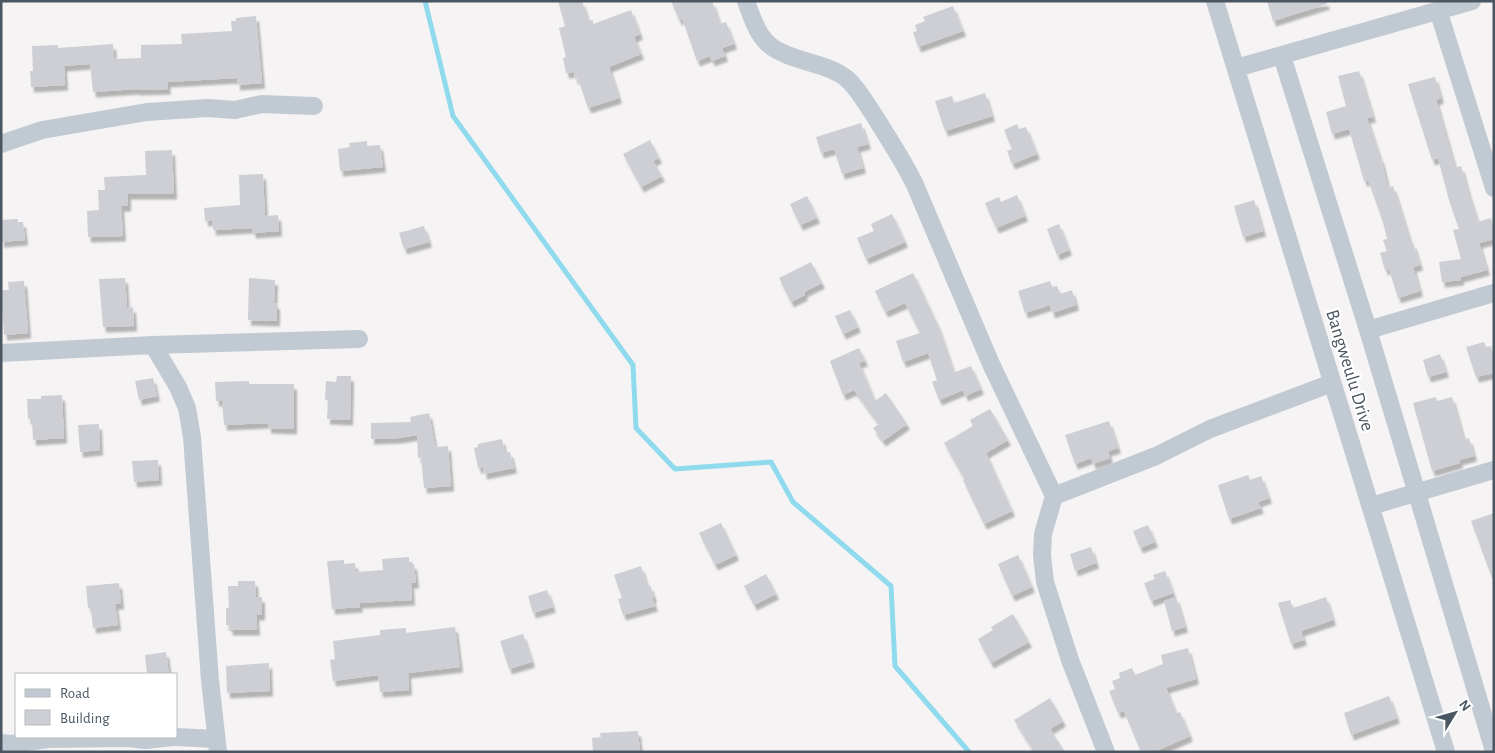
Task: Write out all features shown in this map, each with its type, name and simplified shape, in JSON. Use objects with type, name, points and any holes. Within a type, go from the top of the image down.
[{"type":"street","points":[[746,1],[754,24],[767,44],[781,54],[824,67],[847,79],[857,90],[901,158],[915,184],[995,372],[1054,496],[1042,534],[1045,582],[1070,660],[1106,752]]},
{"type":"street","name":"Bangweulu Drive","points":[[1215,1],[1446,752]]},
{"type":"street","points":[[1236,68],[1472,1]]},
{"type":"street","points":[[1438,10],[1494,188]]},
{"type":"street","name":"Bangweulu Drive","points":[[1282,56],[1368,330],[1494,751]]},
{"type":"street","points":[[1,144],[42,130],[147,112],[208,108],[235,110],[262,104],[314,106]]},
{"type":"street","points":[[1368,330],[1494,293]]},
{"type":"street","points":[[1,353],[153,345],[359,339]]},
{"type":"street","points":[[153,345],[178,387],[187,408],[192,437],[217,745],[178,738]]},
{"type":"street","points":[[1054,496],[1156,456],[1210,429],[1332,383]]},
{"type":"street","points":[[1371,506],[1494,470]]},
{"type":"street","points":[[1,742],[11,744],[48,739],[128,738],[146,740],[165,738]]},
{"type":"building","points":[[558,1],[582,1],[588,21],[593,20],[593,24],[631,10],[640,34],[634,37],[641,54],[609,67],[619,98],[588,108],[578,78],[575,79],[574,72],[566,73],[563,58],[566,57],[559,28],[565,26]]},
{"type":"building","points":[[671,1],[712,1],[720,24],[726,22],[734,44],[722,48],[725,56],[712,61],[710,56],[697,61],[682,18],[679,20]]},
{"type":"building","points":[[1267,1],[1326,1],[1327,4],[1273,21]]},
{"type":"building","points":[[953,6],[963,31],[918,47],[913,32],[917,31],[915,25],[925,21],[923,17]]},
{"type":"building","points":[[256,16],[262,83],[237,85],[237,78],[167,82],[168,89],[93,92],[90,64],[64,66],[65,85],[31,87],[30,71],[33,71],[32,46],[58,45],[58,48],[113,44],[114,59],[141,58],[141,45],[182,44],[181,34],[232,31],[231,21],[236,21],[236,18]]},
{"type":"building","points":[[1359,71],[1373,117],[1367,118],[1381,158],[1388,188],[1393,186],[1411,244],[1413,243],[1420,265],[1413,267],[1420,291],[1398,298],[1389,269],[1385,270],[1380,253],[1387,251],[1383,240],[1387,239],[1383,222],[1368,180],[1364,181],[1349,129],[1332,134],[1326,112],[1346,106],[1338,76]]},
{"type":"building","points":[[1435,77],[1441,98],[1436,100],[1455,168],[1461,166],[1478,222],[1491,218],[1494,229],[1494,239],[1479,243],[1487,270],[1461,277],[1461,280],[1442,282],[1439,262],[1461,259],[1453,230],[1459,229],[1438,158],[1432,160],[1408,84]]},
{"type":"building","points":[[985,93],[992,116],[945,131],[935,101],[952,96],[954,103]]},
{"type":"building","points":[[861,123],[868,144],[857,147],[863,168],[842,174],[834,149],[821,153],[816,137]]},
{"type":"building","points":[[1017,124],[1019,129],[1026,127],[1037,154],[1012,164],[1007,151],[1012,149],[1004,130]]},
{"type":"building","points":[[650,140],[659,158],[653,161],[662,176],[641,187],[623,154]]},
{"type":"building","points":[[367,141],[367,146],[380,145],[383,167],[340,171],[338,149],[350,147],[349,143]]},
{"type":"building","points":[[172,150],[174,194],[128,194],[128,206],[121,206],[123,236],[88,237],[87,211],[99,210],[98,190],[105,190],[104,177],[146,175],[145,151]]},
{"type":"building","points":[[263,174],[265,216],[278,215],[279,231],[253,233],[252,228],[213,230],[212,220],[205,221],[204,208],[240,205],[239,175]]},
{"type":"building","points":[[1017,195],[1025,216],[996,228],[985,203],[999,197],[1001,202]]},
{"type":"building","points":[[807,196],[817,218],[800,225],[790,204]]},
{"type":"building","points":[[1254,200],[1263,231],[1243,237],[1234,206]]},
{"type":"building","points":[[892,214],[905,242],[866,259],[857,238],[874,231],[871,224]]},
{"type":"building","points":[[18,219],[18,222],[23,222],[25,240],[1,242],[1,220]]},
{"type":"building","points":[[1059,224],[1069,250],[1057,255],[1047,229]]},
{"type":"building","points":[[424,226],[429,242],[404,249],[399,233]]},
{"type":"building","points":[[811,262],[822,283],[804,292],[805,295],[791,302],[779,278]]},
{"type":"building","points":[[913,273],[938,326],[953,370],[955,372],[971,366],[981,389],[965,396],[963,390],[939,400],[932,382],[937,380],[928,353],[903,362],[896,341],[920,333],[905,303],[885,312],[875,291]]},
{"type":"building","points":[[125,278],[127,308],[133,307],[134,326],[103,327],[99,279]]},
{"type":"building","points":[[249,278],[275,280],[274,303],[277,304],[277,321],[248,320]]},
{"type":"building","points":[[24,281],[28,333],[4,335],[1,290],[9,290],[8,282]]},
{"type":"building","points":[[1050,281],[1052,287],[1057,286],[1060,294],[1072,290],[1076,305],[1052,313],[1050,305],[1025,313],[1018,291]]},
{"type":"building","points":[[850,310],[858,327],[843,334],[835,316]]},
{"type":"building","points":[[1484,342],[1486,347],[1491,346],[1494,358],[1494,373],[1476,377],[1466,347]]},
{"type":"building","points":[[859,348],[865,361],[859,363],[875,401],[886,393],[907,424],[883,441],[873,428],[879,424],[854,390],[843,395],[830,361]]},
{"type":"building","points":[[1440,354],[1446,372],[1428,377],[1423,360]]},
{"type":"building","points":[[337,376],[351,376],[350,420],[327,419],[326,381],[336,382]]},
{"type":"building","points":[[153,378],[157,396],[139,400],[135,381]]},
{"type":"building","points":[[249,381],[249,384],[294,384],[294,429],[268,428],[268,423],[224,425],[222,401],[216,401],[215,382]]},
{"type":"building","points":[[62,395],[64,438],[33,440],[32,418],[28,419],[27,399],[41,399],[41,396]]},
{"type":"building","points":[[1436,397],[1437,401],[1452,397],[1464,440],[1469,438],[1474,456],[1459,460],[1460,463],[1432,471],[1413,403]]},
{"type":"building","points":[[990,409],[1008,440],[986,453],[1012,511],[984,524],[963,480],[965,480],[944,443],[973,426],[970,420]]},
{"type":"building","points":[[429,413],[435,447],[448,446],[451,486],[424,488],[421,457],[418,458],[417,435],[371,439],[371,423],[411,422],[410,417]]},
{"type":"building","points":[[1109,421],[1118,448],[1108,451],[1110,458],[1093,464],[1091,458],[1075,464],[1065,435]]},
{"type":"building","points":[[99,424],[100,450],[80,452],[78,425]]},
{"type":"building","points":[[502,439],[505,453],[510,452],[514,468],[484,474],[483,467],[478,468],[474,448],[478,447],[478,444]]},
{"type":"building","points":[[158,460],[159,480],[134,482],[132,461]]},
{"type":"building","points":[[1248,475],[1250,480],[1261,476],[1269,498],[1258,502],[1261,508],[1229,519],[1218,485]]},
{"type":"building","points":[[1494,513],[1494,578],[1492,578],[1471,521]]},
{"type":"building","points":[[721,523],[736,555],[715,565],[699,533]]},
{"type":"building","points":[[1148,525],[1155,542],[1140,548],[1133,531]]},
{"type":"building","points":[[1091,547],[1096,563],[1075,571],[1070,554]]},
{"type":"building","points":[[1018,555],[1032,587],[1012,596],[998,564]]},
{"type":"building","points":[[409,557],[409,564],[414,564],[416,583],[411,583],[412,600],[359,603],[360,607],[332,609],[327,561],[344,560],[344,564],[355,563],[356,572],[383,570],[382,559]]},
{"type":"building","points":[[641,566],[647,586],[650,585],[655,606],[623,615],[618,599],[622,598],[614,575]]},
{"type":"building","points":[[1165,571],[1173,593],[1151,601],[1144,583],[1155,579],[1153,575]]},
{"type":"building","points":[[766,574],[776,594],[754,605],[744,586]]},
{"type":"building","points":[[238,581],[255,581],[256,597],[262,597],[262,615],[256,615],[257,630],[230,630],[229,625],[226,625],[226,608],[229,608],[228,586],[238,586]]},
{"type":"building","points":[[119,583],[121,604],[115,604],[118,625],[93,628],[91,608],[88,608],[86,586]]},
{"type":"building","points":[[547,590],[553,607],[533,613],[528,596]]},
{"type":"building","points":[[1176,597],[1185,627],[1172,631],[1164,601]]},
{"type":"building","points":[[1326,597],[1333,620],[1301,631],[1304,640],[1291,644],[1278,603],[1290,600],[1293,608]]},
{"type":"building","points":[[1013,614],[1029,642],[991,663],[978,639],[993,630],[991,627]]},
{"type":"building","points":[[455,627],[460,667],[408,673],[409,690],[380,692],[378,675],[333,681],[330,660],[335,659],[333,641],[380,635],[380,630],[406,628],[406,633]]},
{"type":"building","points":[[523,634],[532,662],[509,669],[500,641]]},
{"type":"building","points":[[1188,648],[1196,679],[1166,688],[1176,713],[1180,712],[1190,736],[1154,752],[1141,752],[1124,711],[1118,713],[1109,691],[1115,689],[1112,681],[1120,678],[1119,673],[1132,668],[1135,675],[1163,664],[1161,655]]},
{"type":"building","points":[[166,652],[169,673],[147,673],[145,655]]},
{"type":"building","points":[[269,663],[270,691],[227,693],[226,666]]},
{"type":"building","points":[[1389,696],[1397,718],[1351,735],[1344,713]]},
{"type":"building","points":[[1050,698],[1063,721],[1050,729],[1065,752],[1034,752],[1014,720]]},
{"type":"building","points":[[638,731],[640,752],[593,752],[592,738],[601,737],[600,733]]},
{"type":"waterway","points":[[425,1],[453,116],[633,365],[636,428],[675,469],[771,462],[793,502],[891,586],[895,666],[969,752]]}]
